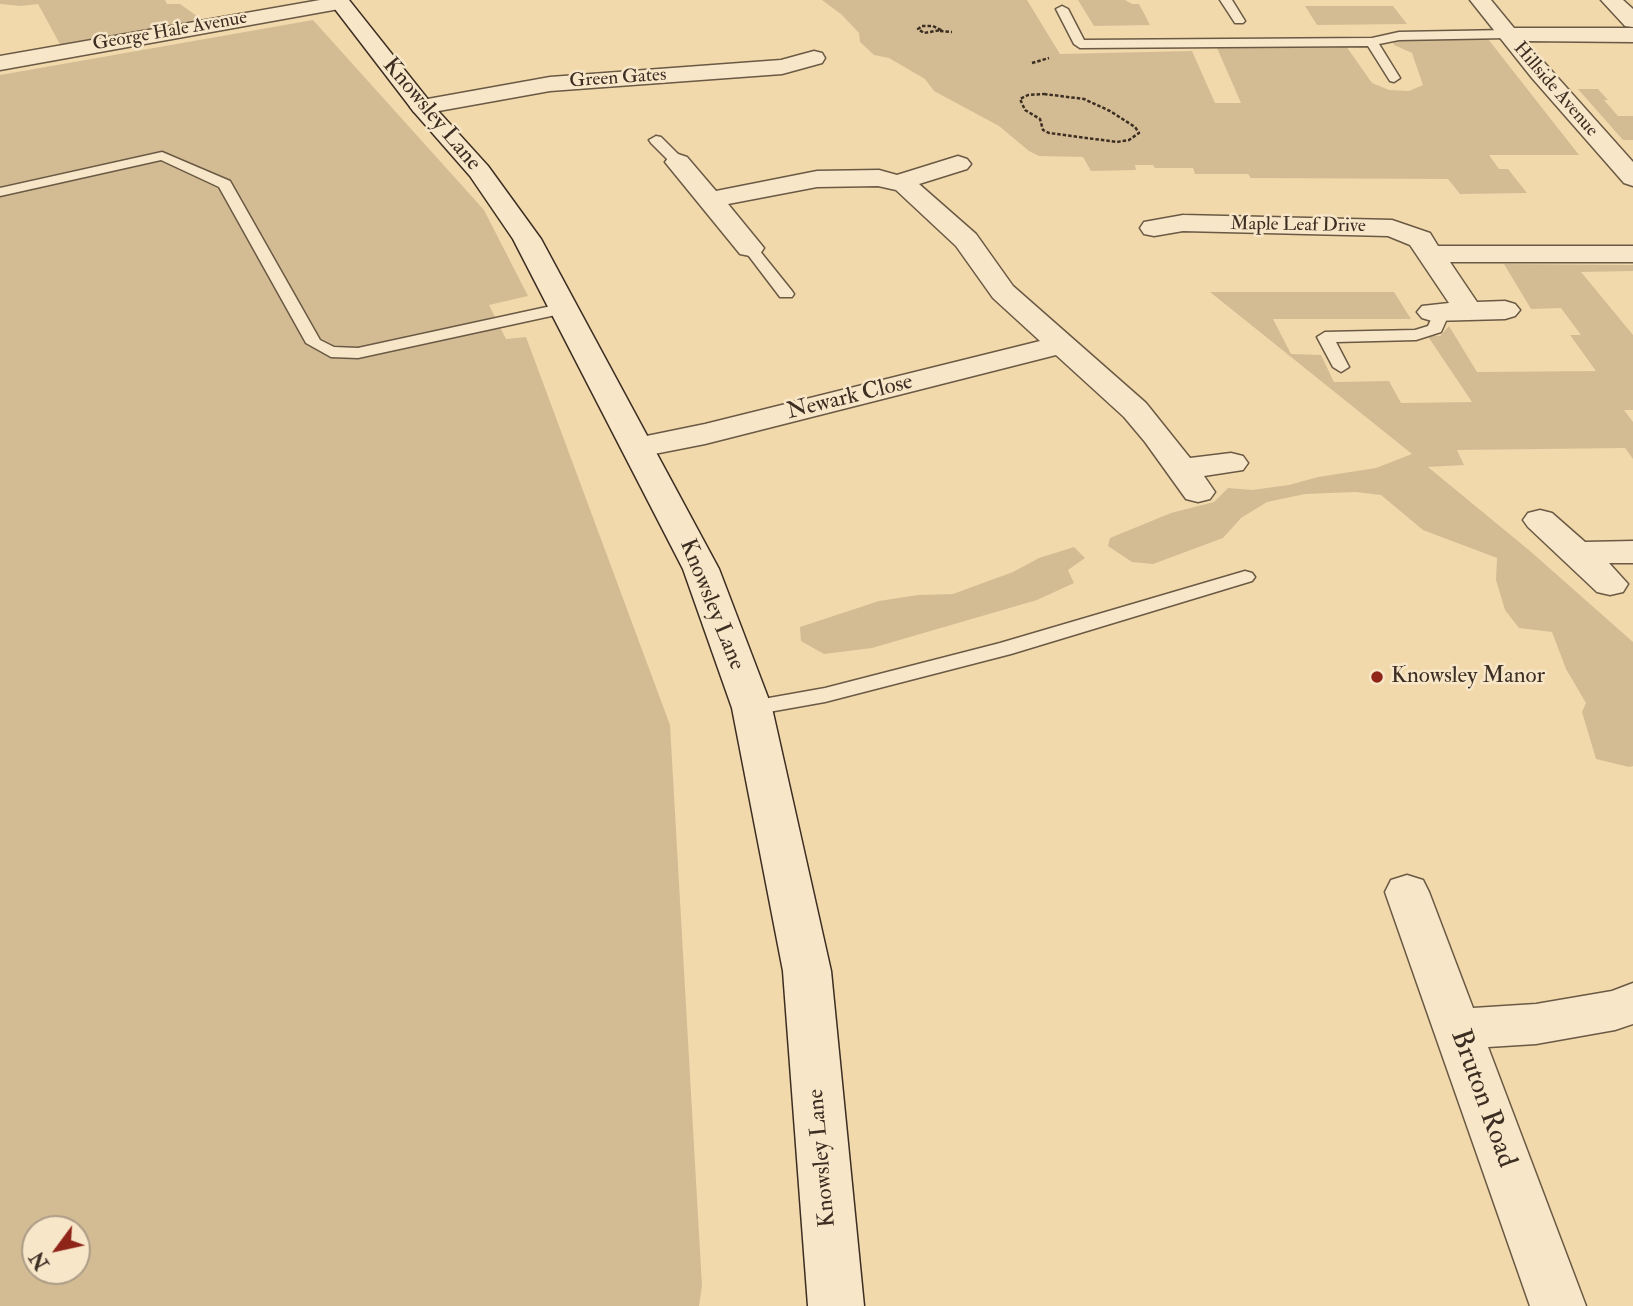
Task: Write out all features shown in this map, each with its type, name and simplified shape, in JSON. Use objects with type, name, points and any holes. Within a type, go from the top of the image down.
[{"type":"street","name":"Hillside Avenue","points":[[1480,0],[1633,178]]},
{"type":"street","points":[[1611,0],[1633,21]]},
{"type":"street","name":"George Hale Avenue","points":[[0,63],[339,1]]},
{"type":"street","name":"Knowsley Lane","points":[[339,1],[422,107],[479,171],[527,239],[701,569],[752,708],[807,971],[836,1306]]},
{"type":"street","points":[[1507,34],[1633,35]]},
{"type":"street","name":"Green Gates","points":[[422,107],[550,84],[787,75],[814,58]]},
{"type":"street","points":[[678,162],[750,248]]},
{"type":"street","points":[[710,200],[817,179],[852,176],[900,182],[958,164]]},
{"type":"street","points":[[900,182],[917,194],[966,240],[1003,292],[1059,345],[1135,410],[1191,481],[1231,463]]},
{"type":"street","name":"Maple Leaf Drive","points":[[1156,229],[1183,223],[1392,228],[1420,239],[1433,254],[1448,312]]},
{"type":"street","points":[[1433,254],[1633,254]]},
{"type":"street","points":[[1448,312],[1505,310]]},
{"type":"street","name":"Newark Close","points":[[639,447],[705,434],[1059,345]]},
{"type":"street","points":[[1540,520],[1610,584]]},
{"type":"street","points":[[1576,553],[1633,552]]},
{"type":"street","name":"Bruton Road","points":[[1407,892],[1558,1306]]},
{"type":"street","points":[[1456,1029],[1536,1024],[1615,1010],[1633,1003]]},
{"type":"lane","points":[[1226,0],[1239,21]]},
{"type":"lane","points":[[1062,9],[1080,44],[1372,42],[1399,36],[1507,34]]},
{"type":"lane","points":[[1372,42],[1394,78]]},
{"type":"lane","points":[[656,140],[678,162]]},
{"type":"lane","points":[[0,192],[162,156],[225,184],[314,343],[331,352],[358,353],[565,308]]},
{"type":"lane","points":[[750,248],[786,294]]},
{"type":"lane","points":[[1341,367],[1325,337],[1416,335],[1435,329],[1448,312]]},
{"type":"lane","points":[[752,708],[825,695],[1004,649],[1245,576]]},
{"type":"path","points":[[940,32],[939,27],[930,25],[918,29],[927,34],[952,32]]},
{"type":"path","points":[[1032,64],[1051,57]]},
{"type":"path","points":[[1028,94],[1076,97],[1104,107],[1124,122],[1137,129],[1139,133],[1135,138],[1117,142],[1058,136],[1043,130],[1040,119],[1025,110],[1020,99],[1028,94]]},
{"type":"shaded area","points":[[0,0],[165,0],[167,4],[180,4],[201,19],[61,46],[38,4],[0,4]]},
{"type":"shaded area","points":[[822,0],[1027,0],[1060,54],[1192,51],[1215,103],[1241,103],[1217,48],[1222,46],[1346,46],[1372,83],[1389,90],[1409,91],[1423,85],[1412,53],[1394,45],[1393,41],[1488,39],[1579,155],[1489,155],[1499,169],[1508,169],[1527,193],[1460,194],[1448,179],[1251,178],[1248,174],[1195,174],[1193,168],[1155,168],[1153,165],[1135,165],[1136,170],[1091,171],[1083,157],[1039,156],[1029,151],[999,126],[934,91],[925,79],[889,58],[874,55],[860,42],[859,33],[842,15]]},
{"type":"shaded area","points":[[1078,0],[1125,0],[1139,4],[1150,25],[1094,26]]},
{"type":"shaded area","points":[[1305,6],[1393,6],[1407,24],[1317,25]]},
{"type":"shaded area","points":[[313,20],[484,210],[528,296],[489,305],[506,339],[526,337],[670,725],[702,1286],[699,1306],[0,1306],[0,75]]},
{"type":"shaded area","points":[[1578,89],[1598,89],[1618,116],[1633,116],[1633,140],[1623,140]]},
{"type":"shaded area","points":[[1504,264],[1633,265],[1633,271],[1581,272],[1633,335],[1633,410],[1624,410],[1633,422],[1633,459],[1625,448],[1457,450],[1464,465],[1428,467],[1530,551],[1633,642],[1633,766],[1596,759],[1582,712],[1586,703],[1566,669],[1552,632],[1519,628],[1505,610],[1496,580],[1497,558],[1423,530],[1381,495],[1356,492],[1305,494],[1267,502],[1241,518],[1223,538],[1153,564],[1132,562],[1108,546],[1110,538],[1171,513],[1214,502],[1228,488],[1252,490],[1289,485],[1318,477],[1376,468],[1412,454],[1210,292],[1394,292],[1411,319],[1273,319],[1291,354],[1321,355],[1334,382],[1389,381],[1401,403],[1472,402],[1427,335],[1440,336],[1449,326],[1477,372],[1596,371],[1570,335],[1581,335],[1561,308],[1531,309]]},
{"type":"shaded area","points":[[1074,547],[1085,558],[1068,570],[1074,583],[1037,600],[872,648],[824,654],[801,641],[800,627],[879,601],[918,595],[953,594],[1013,572],[1039,558]]},
{"type":"place","name":"Knowsley Manor","points":[[1377,677]]}]
